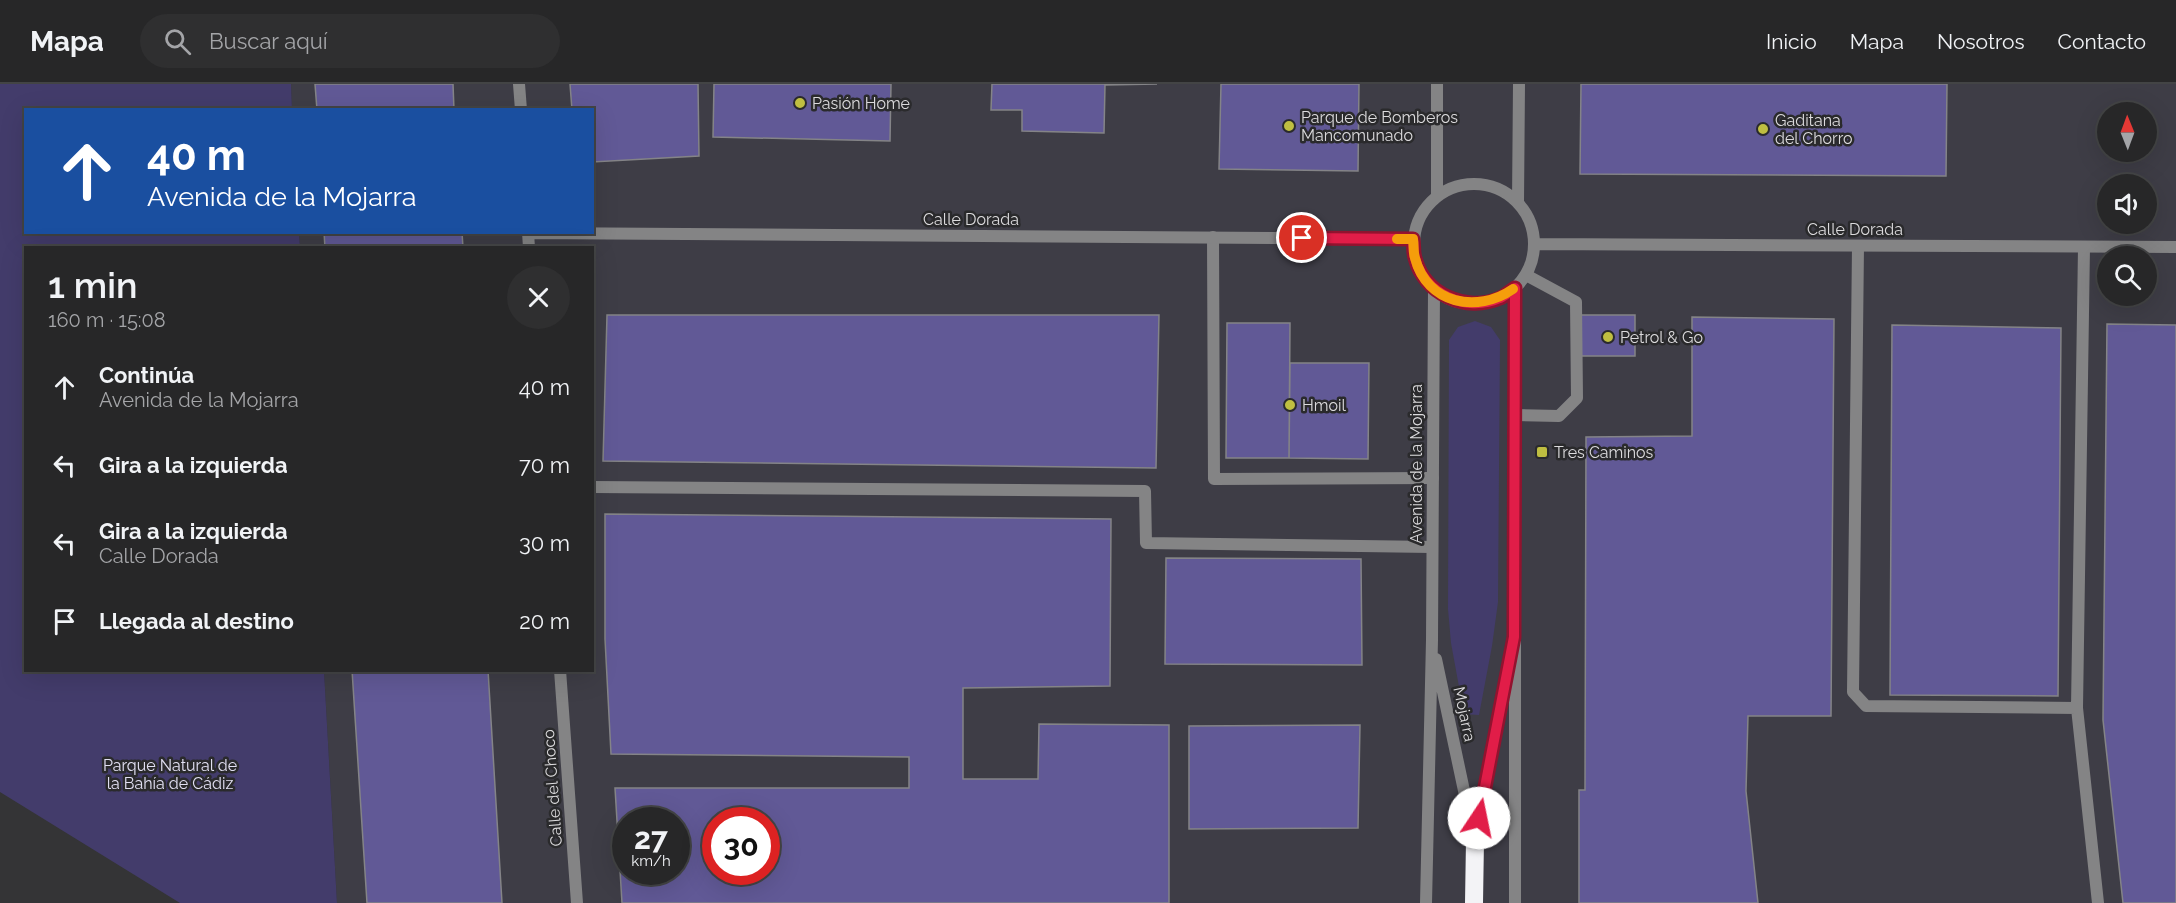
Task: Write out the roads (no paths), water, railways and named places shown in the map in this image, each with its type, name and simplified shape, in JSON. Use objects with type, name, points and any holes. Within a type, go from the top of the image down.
[{"type":"highway","points":[[1474,840],[1474,903]]},
{"type":"street","points":[[519,84],[521,108]]},
{"type":"street","points":[[1437,84],[1437,196]]},
{"type":"street","points":[[1518,202],[1519,84]]},
{"type":"street","points":[[1470,183],[1488,185],[1518,202],[1533,229],[1534,244],[1532,261],[1526,275],[1515,288],[1501,298],[1483,303],[1466,303],[1449,299],[1434,289],[1422,274],[1414,258],[1413,239],[1417,222],[1425,208],[1437,196],[1452,188],[1470,183]]},
{"type":"street","name":"Calle Dorada","points":[[594,233],[1413,239]]},
{"type":"street","points":[[1213,237],[1214,478],[1433,478]]},
{"type":"street","name":"Calle Dorada","points":[[1534,244],[2176,247]]},
{"type":"street","points":[[1858,246],[1853,692],[1866,706],[2077,708]]},
{"type":"street","points":[[2084,247],[2077,708],[2098,903]]},
{"type":"street","points":[[1515,415],[1559,416],[1577,398],[1576,302],[1526,275]]},
{"type":"street","points":[[1515,288],[1515,903]]},
{"type":"street","name":"Avenida de la Mojarra","points":[[1432,640],[1434,289]]},
{"type":"street","points":[[594,487],[1145,491],[1146,543],[1432,547]]},
{"type":"street","name":"Mojarra","points":[[1474,840],[1514,637]]},
{"type":"street","points":[[1426,903],[1432,640]]},
{"type":"street","name":"Mojarra","points":[[1432,640],[1474,840]]},
{"type":"street","name":"Calle del Choco","points":[[560,672],[577,903]]},
{"type":"place","name":"Pasión Home","points":[[800,103]]},
{"type":"place","name":"Parque de Bomberos Mancomunado","points":[[1289,126]]},
{"type":"place","name":"Gaditana del Chorro","points":[[1763,129]]},
{"type":"place","name":"Petrol & Go","points":[[1608,337]]},
{"type":"place","name":"Hmoil","points":[[1290,405]]},
{"type":"place","name":"Tres Caminos","points":[[1542,452]]},
{"type":"park label","name":"Parque Natural de la Bahía de Cádiz","points":[[170,774]]}]
